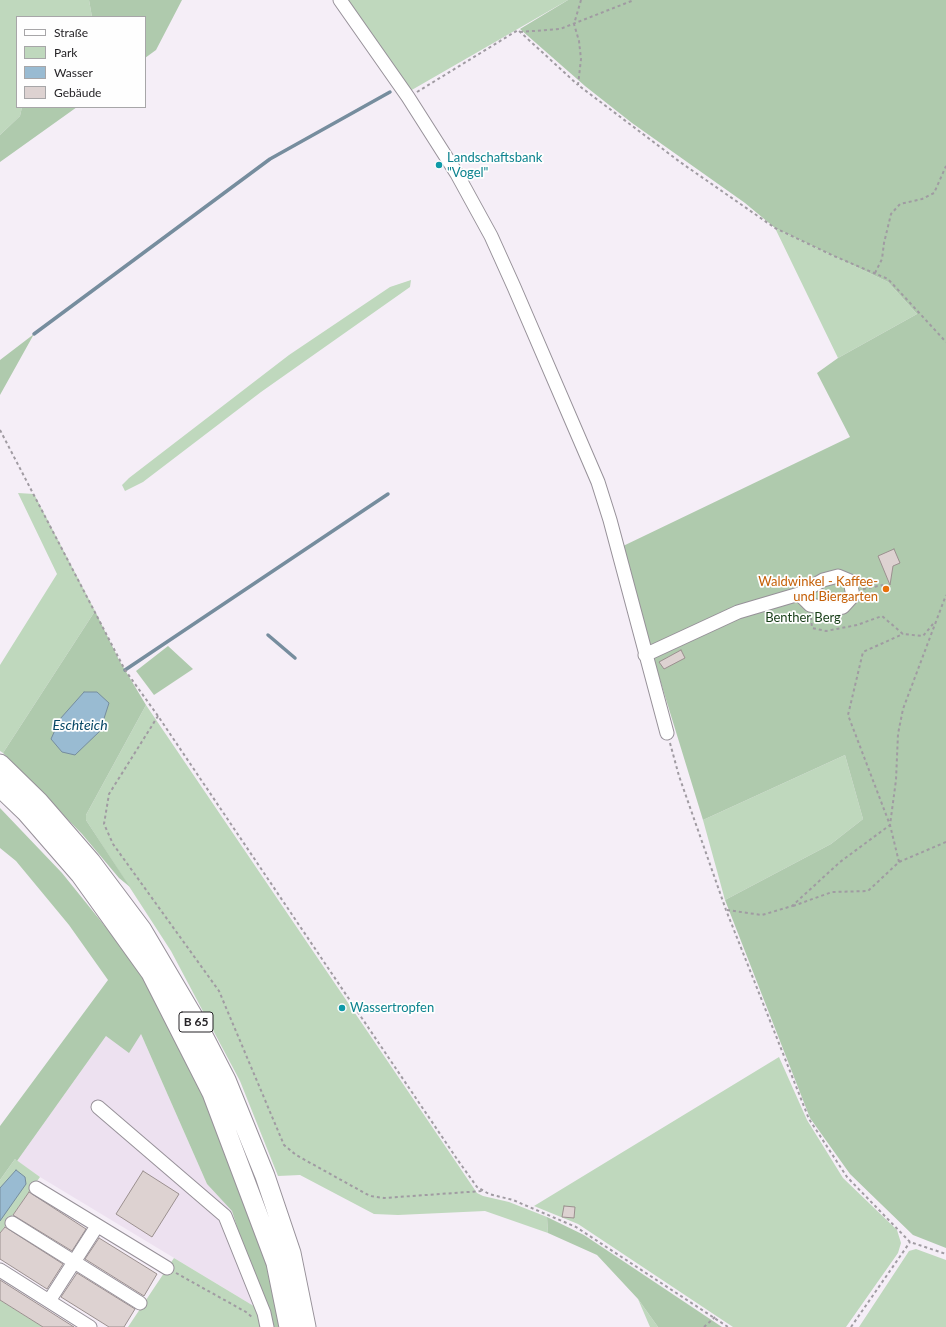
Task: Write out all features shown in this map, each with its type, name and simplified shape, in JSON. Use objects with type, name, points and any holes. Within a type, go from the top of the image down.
[{"type":"highway","name":"B 65","points":[[0,764],[38,801],[90,862],[142,930],[194,1018],[226,1080],[265,1176],[291,1254],[306,1327]]},
{"type":"highway","name":"B 65","points":[[0,787],[27,813],[80,874],[151,973],[212,1093],[276,1263],[289,1327]]},
{"type":"street","points":[[340,0],[408,97],[457,174],[491,236],[598,482],[610,520],[667,733]]},
{"type":"street","points":[[645,655],[738,612],[799,594],[823,580],[838,576],[850,581],[853,596],[843,607],[832,609],[810,604],[799,594]]},
{"type":"street","points":[[98,1107],[225,1216],[264,1313],[262,1324]]},
{"type":"street","points":[[36,1188],[167,1268]]},
{"type":"street","points":[[12,1223],[140,1304]]},
{"type":"street","points":[[49,1301],[97,1226]]},
{"type":"street","points":[[0,1270],[90,1327]]},
{"type":"path","points":[[578,85],[581,59],[579,41],[574,24],[581,0]]},
{"type":"path","points":[[408,97],[519,31],[560,29],[634,0]]},
{"type":"path","points":[[519,31],[578,85],[661,148],[775,228],[888,279],[946,342]]},
{"type":"path","points":[[875,273],[882,259],[891,214],[900,204],[922,199],[934,193],[946,166]]},
{"type":"path","points":[[0,430],[122,665],[477,1188],[513,1200],[576,1227],[715,1317],[728,1327]]},
{"type":"path","points":[[852,590],[883,585]]},
{"type":"path","points":[[792,906],[840,862],[890,825],[896,780],[898,734],[903,709],[946,595]]},
{"type":"path","points":[[810,604],[812,628],[826,631],[857,625],[882,616],[903,634]]},
{"type":"path","points":[[899,862],[890,825],[848,715],[863,652],[903,634],[923,636],[935,621]]},
{"type":"path","points":[[158,716],[109,794],[104,824],[113,844],[219,991],[284,1145],[296,1155],[370,1196],[384,1198],[483,1191]]},
{"type":"path","points":[[667,733],[679,776],[726,910],[809,1119],[847,1177],[910,1242],[946,1254]]},
{"type":"path","points":[[726,910],[762,914],[792,906],[832,892],[868,891],[899,862],[946,842]]},
{"type":"path","points":[[851,1327],[910,1242]]},
{"type":"path","points":[[167,1268],[246,1312],[262,1324]]},
{"type":"path","points":[[704,1327],[715,1317]]},
{"type":"shaded area","points":[[141,1034],[207,1184],[232,1211],[264,1308],[257,1308],[40,1177],[17,1161],[106,1036]]},
{"type":"green space","points":[[0,0],[89,0],[92,16],[16,16],[16,108],[22,108],[20,116],[0,135]]},
{"type":"green space","points":[[89,0],[182,0],[156,50],[146,57],[146,16],[92,16]]},
{"type":"green space","points":[[348,0],[568,0],[410,91]]},
{"type":"green space","name":"Benther Berg","points":[[568,0],[946,0],[946,1248],[913,1235],[850,1174],[810,1118],[725,900],[831,844],[863,819],[845,755],[703,820],[638,608],[621,547],[850,437],[817,373],[838,358],[917,314],[888,282],[775,228],[745,203],[632,123],[585,86],[520,29]]},
{"type":"green space","points":[[22,108],[76,108],[0,162],[0,135],[20,116]]},
{"type":"green space","points":[[775,228],[888,282],[917,314],[838,358]]},
{"type":"green space","points":[[411,280],[410,287],[261,392],[143,482],[125,491],[122,485],[129,478],[289,355],[390,287]]},
{"type":"green space","points":[[34,334],[0,395],[0,360]]},
{"type":"green space","points":[[18,493],[34,494],[95,611],[3,753],[0,751],[0,665],[57,574]]},
{"type":"green space","points":[[95,611],[119,660],[146,705],[86,815],[86,820],[130,887],[119,878],[82,834],[3,753]]},
{"type":"green space","points":[[168,646],[193,669],[154,695],[136,671]]},
{"type":"green space","points":[[146,705],[477,1193],[483,1196],[509,1202],[547,1217],[548,1233],[485,1211],[398,1215],[374,1214],[300,1175],[278,1176],[240,1081],[171,951],[86,820],[86,815]]},
{"type":"green space","points":[[845,755],[863,819],[831,844],[725,900],[703,820]]},
{"type":"green space","points":[[0,808],[62,873],[125,951],[151,973],[212,1093],[289,1327],[267,1327],[232,1211],[207,1184],[141,1034],[129,1053],[106,1036],[17,1161],[15,1159],[0,1180],[0,1126],[108,980],[69,925],[16,861],[0,848]]},
{"type":"green space","points":[[779,1057],[807,1120],[843,1178],[897,1230],[901,1243],[898,1253],[846,1327],[733,1327],[578,1224],[534,1206]]},
{"type":"green space","points":[[15,1159],[40,1177],[0,1233],[0,1180]]},
{"type":"green space","points":[[547,1217],[584,1235],[722,1327],[658,1327],[638,1299],[597,1255],[548,1233]]},
{"type":"green space","points":[[916,1249],[946,1260],[946,1327],[859,1327],[909,1251]]},
{"type":"green space","points":[[174,1258],[257,1308],[261,1327],[128,1327]]},
{"type":"green space","points":[[638,1299],[658,1327],[650,1327]]},
{"type":"green space","points":[[0,1300],[43,1327],[0,1327]]},
{"type":"water","name":"Eschteich","points":[[84,692],[97,692],[109,703],[100,731],[75,755],[62,752],[51,739],[60,719]]},
{"type":"water","points":[[16,1170],[25,1177],[26,1184],[0,1221],[0,1188]]},
{"type":"building","points":[[894,549],[900,563],[893,566],[890,585],[878,556]]},
{"type":"building","points":[[681,650],[685,658],[664,669],[659,662]]},
{"type":"building","points":[[143,1171],[179,1194],[152,1237],[116,1214]]},
{"type":"building","points":[[29,1192],[86,1229],[72,1251],[13,1215]]},
{"type":"building","points":[[564,1206],[575,1207],[574,1218],[562,1217]]},
{"type":"building","points":[[5,1227],[63,1264],[47,1289],[0,1259],[0,1233]]},
{"type":"building","points":[[99,1238],[157,1274],[144,1296],[85,1259]]},
{"type":"building","points":[[77,1273],[135,1309],[124,1327],[109,1327],[61,1297]]},
{"type":"building","points":[[0,1280],[74,1327],[43,1327],[0,1300]]},
{"type":"waterway","points":[[34,334],[270,159],[390,92]]},
{"type":"waterway","points":[[125,670],[388,494]]},
{"type":"waterway","points":[[268,635],[295,658]]},
{"type":"place","name":"Landschaftsbank \"Vogel\"","points":[[439,165]]},
{"type":"place","name":"Waldwinkel - Kaffee- und Biergarten","points":[[886,589]]},
{"type":"place","name":"Wassertropfen","points":[[342,1008]]}]
